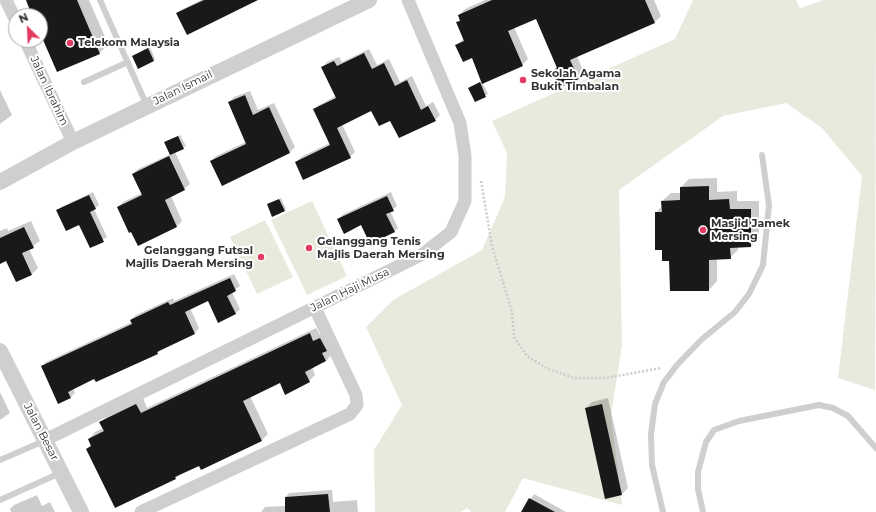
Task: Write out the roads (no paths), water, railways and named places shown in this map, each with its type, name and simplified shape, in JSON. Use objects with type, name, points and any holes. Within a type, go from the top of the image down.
[{"type":"street","name":"Jalan Ismail","points":[[0,182],[73,142],[369,0]]},
{"type":"street","name":"Jalan Haji Musa","points":[[45,440],[423,254],[451,232],[465,201],[464,156],[460,123],[408,0]]},
{"type":"street","name":"Jalan Ibrahim","points":[[29,48],[73,142]]},
{"type":"street","points":[[141,512],[350,414],[357,405],[356,395],[315,308]]},
{"type":"street","name":"Jalan Besar","points":[[0,351],[81,512]]},
{"type":"lane","points":[[100,0],[147,106]]},
{"type":"lane","points":[[84,82],[128,62]]},
{"type":"lane","points":[[663,512],[652,465],[651,434],[655,404],[664,382],[676,365],[701,340],[735,312],[749,294],[763,265],[769,206],[762,155]]},
{"type":"lane","points":[[703,512],[698,489],[698,472],[706,442],[714,430],[739,421],[819,405],[834,408],[848,416],[876,448]]},
{"type":"lane","points":[[0,460],[45,440]]},
{"type":"lane","points":[[0,500],[61,472]]},
{"type":"place","name":"Telekom Malaysia","points":[[70,43]]},
{"type":"place","name":"Sekolah Agama Bukit Timbalan","points":[[523,80]]},
{"type":"place","name":"Masjid Jamek Mersing","points":[[703,230]]},
{"type":"place","name":"Gelanggang Tenis Majlis Daerah Mersing","points":[[309,248]]},
{"type":"place","name":"Gelanggang Futsal Majlis Daerah Mersing","points":[[261,257]]}]
